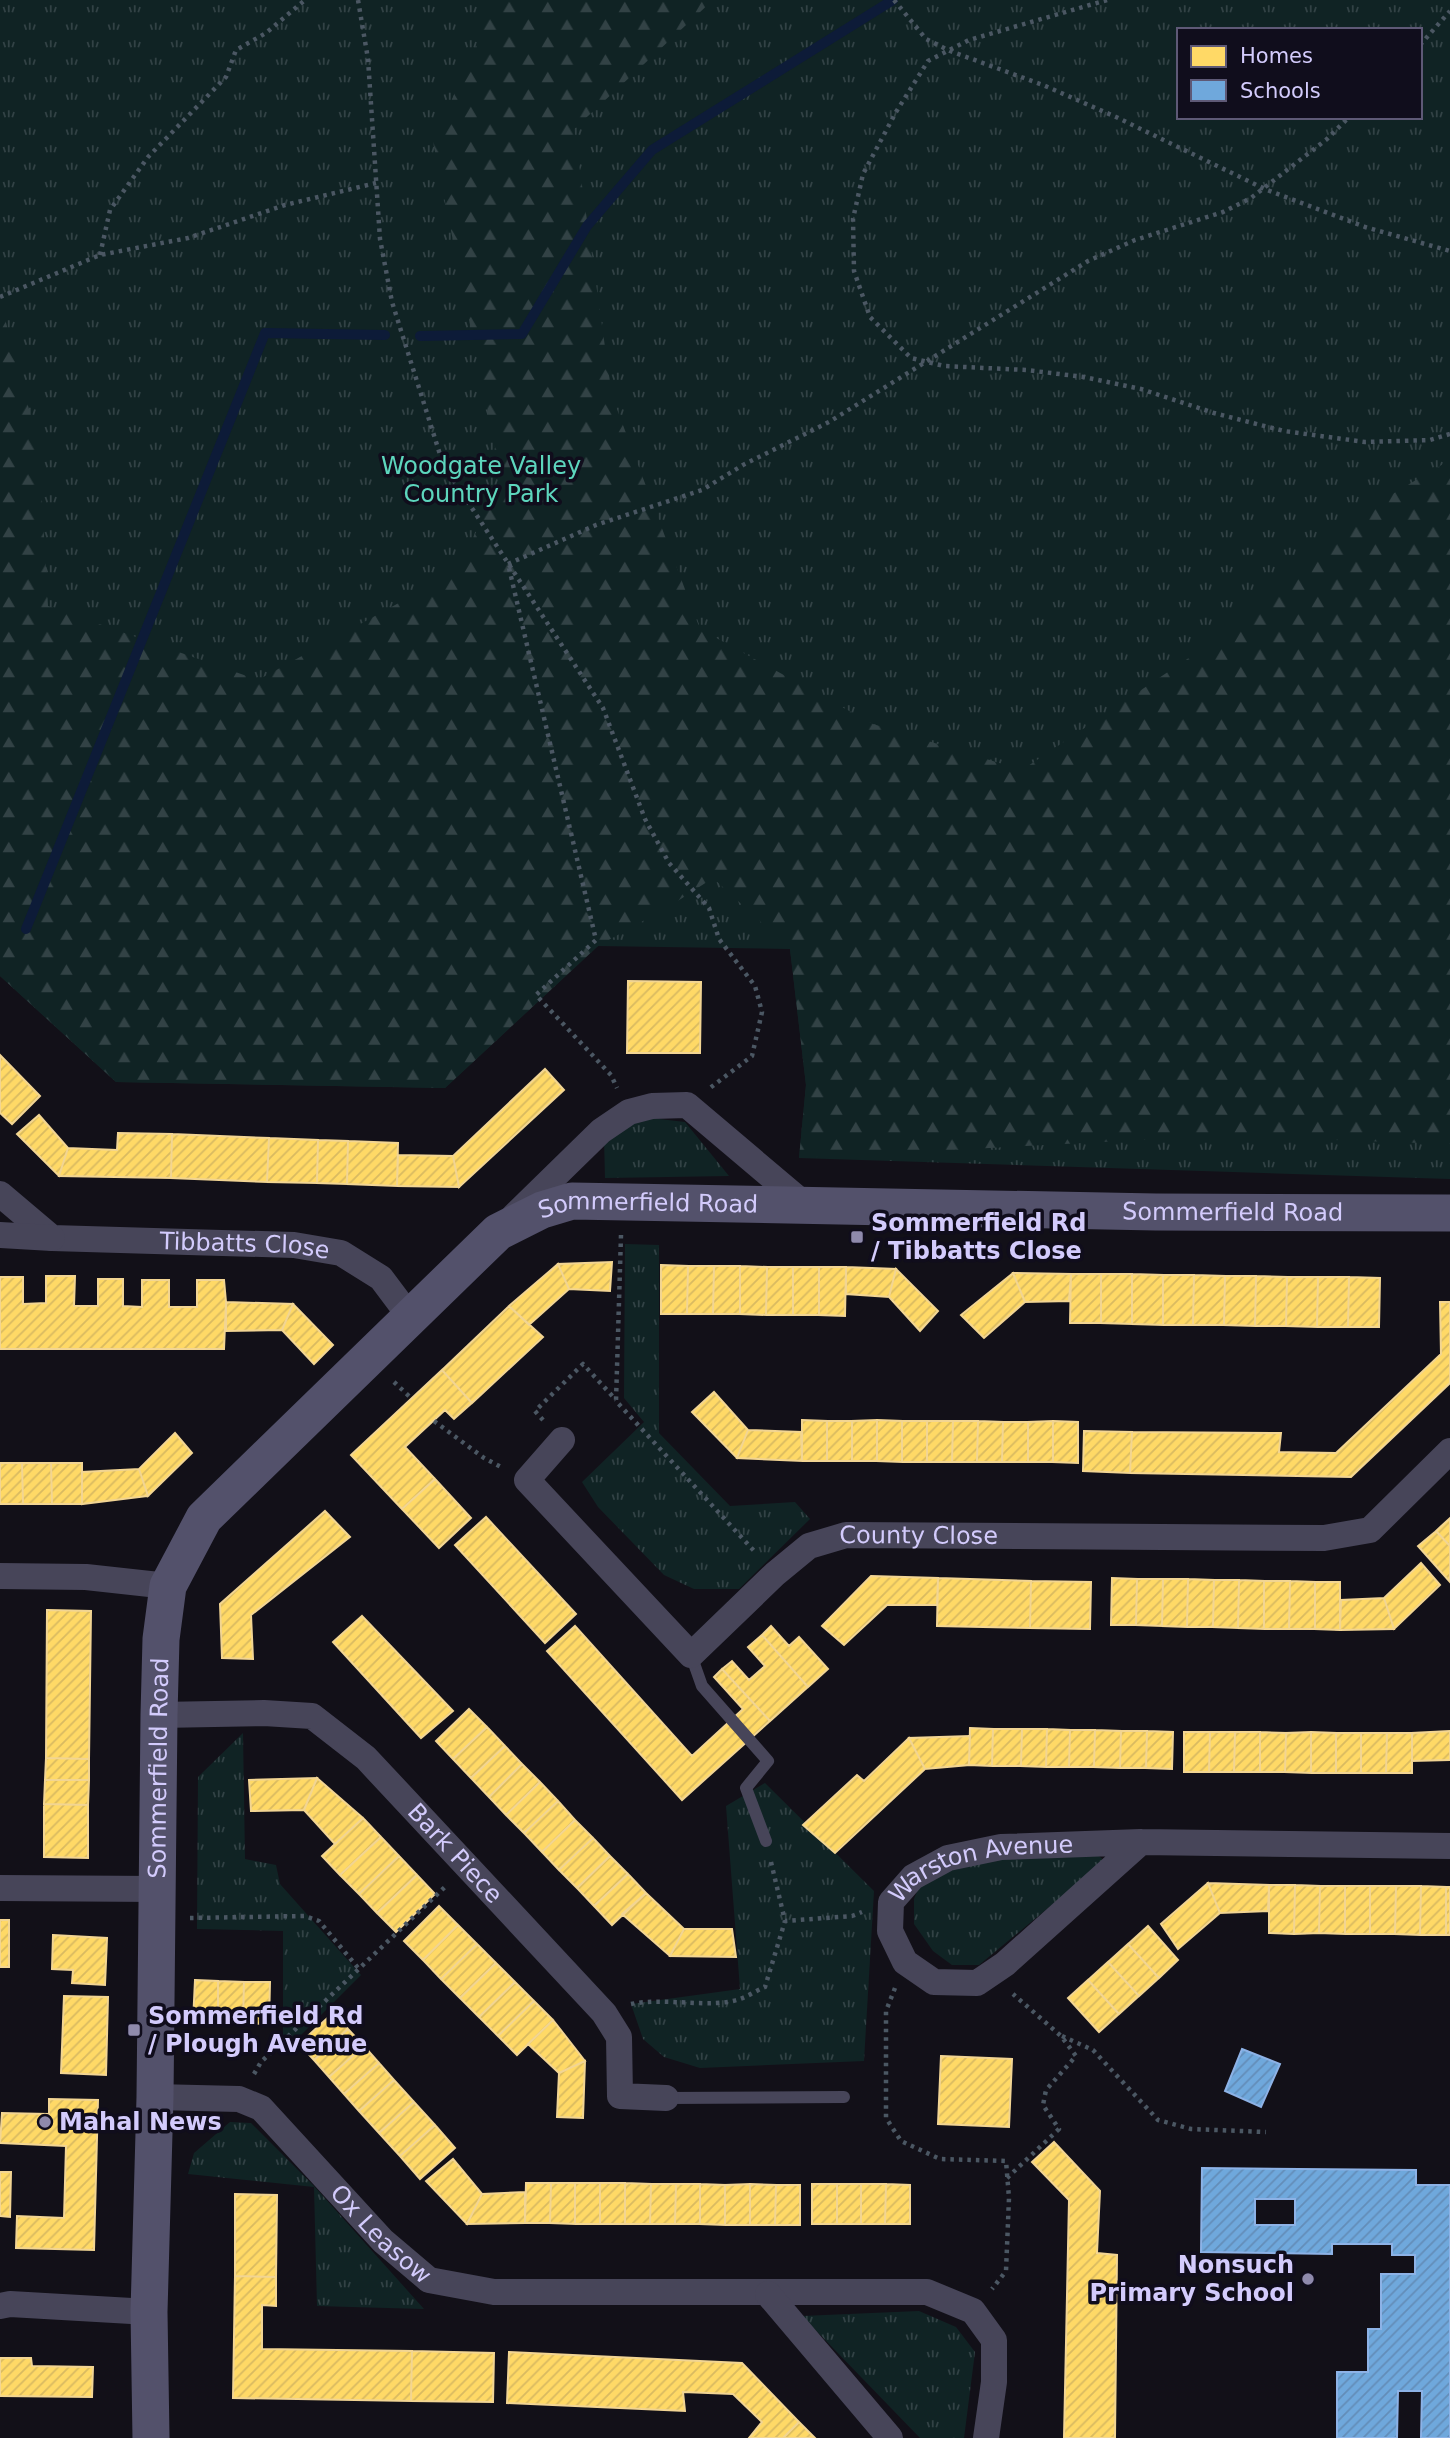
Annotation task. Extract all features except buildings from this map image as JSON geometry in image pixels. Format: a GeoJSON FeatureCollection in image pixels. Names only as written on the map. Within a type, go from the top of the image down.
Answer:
{"type":"FeatureCollection","features":[{"type":"Feature","properties":{"kind":"street","name":"Sommerfield Road"},"geometry":{"type":"LineString","coordinates":[[151,2438],[149,2312],[155,2097],[161,1639],[168,1586],[204,1518],[601,1131],[629,1112],[652,1106],[687,1105],[804,1205]]}},
{"type":"Feature","properties":{"kind":"street"},"geometry":{"type":"LineString","coordinates":[[0,1194],[52,1237]]}},
{"type":"Feature","properties":{"kind":"street","name":"Sommerfield Road"},"geometry":{"type":"LineString","coordinates":[[498,1232],[542,1210],[572,1202],[1156,1212],[1450,1213]]}},
{"type":"Feature","properties":{"kind":"street","name":"Tibbatts Close"},"geometry":{"type":"LineString","coordinates":[[0,1235],[294,1245],[341,1253],[381,1278],[411,1318]]}},
{"type":"Feature","properties":{"kind":"street"},"geometry":{"type":"LineString","coordinates":[[562,1440],[527,1480],[691,1655]]}},
{"type":"Feature","properties":{"kind":"street","name":"County Close"},"geometry":{"type":"LineString","coordinates":[[691,1655],[775,1574],[809,1546],[846,1535],[1324,1538],[1370,1530],[1450,1451]]}},
{"type":"Feature","properties":{"kind":"street"},"geometry":{"type":"LineString","coordinates":[[0,1576],[86,1577],[168,1586]]}},
{"type":"Feature","properties":{"kind":"street","name":"Bark Piece"},"geometry":{"type":"LineString","coordinates":[[159,1715],[264,1713],[312,1716],[366,1758],[604,2013],[619,2037],[620,2096],[666,2098]]}},
{"type":"Feature","properties":{"kind":"street","name":"Warston Avenue"},"geometry":{"type":"LineString","coordinates":[[1141,1842],[1005,1964],[976,1983],[934,1982],[905,1962],[890,1931],[891,1902],[914,1878],[948,1858],[1001,1847],[1141,1842],[1450,1846]]}},
{"type":"Feature","properties":{"kind":"street"},"geometry":{"type":"LineString","coordinates":[[0,1888],[158,1903]]}},
{"type":"Feature","properties":{"kind":"street","name":"Ox Leasow"},"geometry":{"type":"LineString","coordinates":[[155,2097],[239,2099],[261,2108],[383,2241],[429,2280],[494,2292],[927,2292],[973,2311]]}},
{"type":"Feature","properties":{"kind":"street"},"geometry":{"type":"LineString","coordinates":[[768,2294],[890,2438]]}},
{"type":"Feature","properties":{"kind":"street"},"geometry":{"type":"LineString","coordinates":[[0,2306],[10,2304],[149,2312]]}},
{"type":"Feature","properties":{"kind":"street"},"geometry":{"type":"LineString","coordinates":[[973,2311],[994,2340],[993,2382],[986,2438]]}},
{"type":"Feature","properties":{"kind":"lane"},"geometry":{"type":"LineString","coordinates":[[691,1655],[702,1686],[768,1761],[746,1788],[766,1840]]}},
{"type":"Feature","properties":{"kind":"lane"},"geometry":{"type":"LineString","coordinates":[[666,2098],[844,2097]]}},
{"type":"Feature","properties":{"kind":"path"},"geometry":{"type":"LineString","coordinates":[[100,255],[110,210],[148,157],[226,77],[236,50],[266,33],[305,0]]}},
{"type":"Feature","properties":{"kind":"path"},"geometry":{"type":"LineString","coordinates":[[358,0],[368,59],[380,239],[392,302],[443,464],[603,708],[645,819],[669,863],[709,908],[719,939],[755,986],[762,1012],[752,1056],[687,1105]]}},
{"type":"Feature","properties":{"kind":"path"},"geometry":{"type":"LineString","coordinates":[[894,0],[926,39],[950,51],[1044,85],[1263,188],[1365,228],[1450,251]]}},
{"type":"Feature","properties":{"kind":"path"},"geometry":{"type":"LineString","coordinates":[[1107,0],[969,40],[928,61],[896,112],[863,174],[853,219],[853,271],[870,317],[911,358],[944,366],[1026,370],[1084,377],[1141,389],[1214,413],[1284,431],[1365,442],[1430,440],[1450,434]]}},
{"type":"Feature","properties":{"kind":"path"},"geometry":{"type":"LineString","coordinates":[[1422,43],[1450,11]]}},
{"type":"Feature","properties":{"kind":"path"},"geometry":{"type":"LineString","coordinates":[[508,564],[596,525],[702,490],[743,465],[829,422],[1088,261],[1135,240],[1223,212],[1251,198],[1327,139],[1347,119]]}},
{"type":"Feature","properties":{"kind":"path"},"geometry":{"type":"LineString","coordinates":[[0,297],[100,255],[188,238],[285,205],[377,183]]}},
{"type":"Feature","properties":{"kind":"path"},"geometry":{"type":"LineString","coordinates":[[508,564],[597,940],[537,995],[611,1075],[629,1112]]}},
{"type":"Feature","properties":{"kind":"path"},"geometry":{"type":"LineString","coordinates":[[616,1401],[621,1202]]}},
{"type":"Feature","properties":{"kind":"path"},"geometry":{"type":"LineString","coordinates":[[562,1440],[535,1411],[583,1364],[775,1574]]}},
{"type":"Feature","properties":{"kind":"path"},"geometry":{"type":"LineString","coordinates":[[434,1421],[484,1458],[527,1480]]}},
{"type":"Feature","properties":{"kind":"path"},"geometry":{"type":"LineString","coordinates":[[604,2013],[649,2000],[738,2000],[765,1987],[785,1921],[766,1840]]}},
{"type":"Feature","properties":{"kind":"path"},"geometry":{"type":"LineString","coordinates":[[239,2099],[261,2062],[467,1866]]}},
{"type":"Feature","properties":{"kind":"path"},"geometry":{"type":"LineString","coordinates":[[785,1921],[852,1916],[891,1902]]}},
{"type":"Feature","properties":{"kind":"path"},"geometry":{"type":"LineString","coordinates":[[158,1903],[305,1916],[319,1921],[359,1969]]}},
{"type":"Feature","properties":{"kind":"path"},"geometry":{"type":"LineString","coordinates":[[905,1962],[886,2011],[886,2118],[901,2141],[940,2159],[1006,2161],[1009,2197],[1006,2271],[973,2311]]}},
{"type":"Feature","properties":{"kind":"path"},"geometry":{"type":"LineString","coordinates":[[1005,1964],[1010,1992],[1061,2036],[1076,2056],[1046,2090],[1043,2105],[1059,2129],[1007,2178]]}},
{"type":"Feature","properties":{"kind":"path"},"geometry":{"type":"LineString","coordinates":[[1061,2036],[1094,2050],[1158,2120],[1191,2129],[1266,2132]]}},
{"type":"Feature","properties":{"kind":"green space","name":"Woodgate Valley Country Park"},"geometry":{"type":"Polygon","coordinates":[[[0,0],[1450,0],[1450,1179],[799,1158],[806,1085],[790,949],[598,946],[445,1088],[116,1082],[0,976],[0,0]]]}},
{"type":"Feature","properties":{"kind":"green space"},"geometry":{"type":"Polygon","coordinates":[[[496,0],[713,0],[574,129],[612,396],[700,629],[873,724],[1022,770],[1214,641],[1355,516],[1450,460],[1450,1144],[1215,1136],[799,1158],[806,1085],[790,949],[713,878],[670,906],[598,946],[445,1088],[116,1082],[0,976],[0,300],[39,447],[48,606],[258,680],[459,570],[501,477],[433,142],[496,0]]]}},
{"type":"Feature","properties":{"kind":"green space"},"geometry":{"type":"Polygon","coordinates":[[[642,1117],[685,1122],[729,1176],[605,1178],[604,1138],[642,1117]]]}},
{"type":"Feature","properties":{"kind":"green space"},"geometry":{"type":"Polygon","coordinates":[[[625,1244],[659,1245],[659,1433],[730,1506],[795,1502],[810,1519],[739,1589],[694,1589],[664,1575],[598,1507],[582,1482],[644,1422],[624,1398],[625,1244]]]}},
{"type":"Feature","properties":{"kind":"green space"},"geometry":{"type":"Polygon","coordinates":[[[243,1733],[245,1859],[276,1865],[280,1884],[361,1975],[283,2053],[283,1931],[197,1929],[198,1777],[243,1733]]]}},
{"type":"Feature","properties":{"kind":"green space"},"geometry":{"type":"Polygon","coordinates":[[[765,1783],[874,1891],[864,2061],[700,2068],[664,2057],[643,2039],[631,2004],[740,1989],[726,1806],[765,1783]]]}},
{"type":"Feature","properties":{"kind":"green space"},"geometry":{"type":"Polygon","coordinates":[[[1089,1848],[1105,1861],[979,1965],[952,1965],[933,1951],[914,1924],[914,1899],[921,1882],[948,1863],[1089,1848]]]}},
{"type":"Feature","properties":{"kind":"green space"},"geometry":{"type":"Polygon","coordinates":[[[230,2122],[251,2123],[314,2186],[424,2309],[317,2306],[314,2187],[188,2174],[194,2153],[230,2122]]]}},
{"type":"Feature","properties":{"kind":"green space"},"geometry":{"type":"Polygon","coordinates":[[[919,2311],[956,2327],[975,2352],[964,2438],[920,2438],[802,2316],[919,2311]]]}},
{"type":"Feature","properties":{"kind":"waterway"},"geometry":{"type":"LineString","coordinates":[[420,336],[522,334],[587,226],[652,150],[893,0]]}},
{"type":"Feature","properties":{"kind":"waterway"},"geometry":{"type":"LineString","coordinates":[[26,929],[265,333],[385,335]]}},
{"type":"Feature","properties":{"kind":"place","name":"Sommerfield Rd / Tibbatts Close"},"geometry":{"type":"Point","coordinates":[857,1237]}},
{"type":"Feature","properties":{"kind":"place","name":"Sommerfield Rd / Plough Avenue"},"geometry":{"type":"Point","coordinates":[134,2030]}},
{"type":"Feature","properties":{"kind":"place","name":"Mahal News"},"geometry":{"type":"Point","coordinates":[45,2122]}},
{"type":"Feature","properties":{"kind":"place","name":"Nonsuch Primary School"},"geometry":{"type":"Point","coordinates":[1308,2279]}}]}
